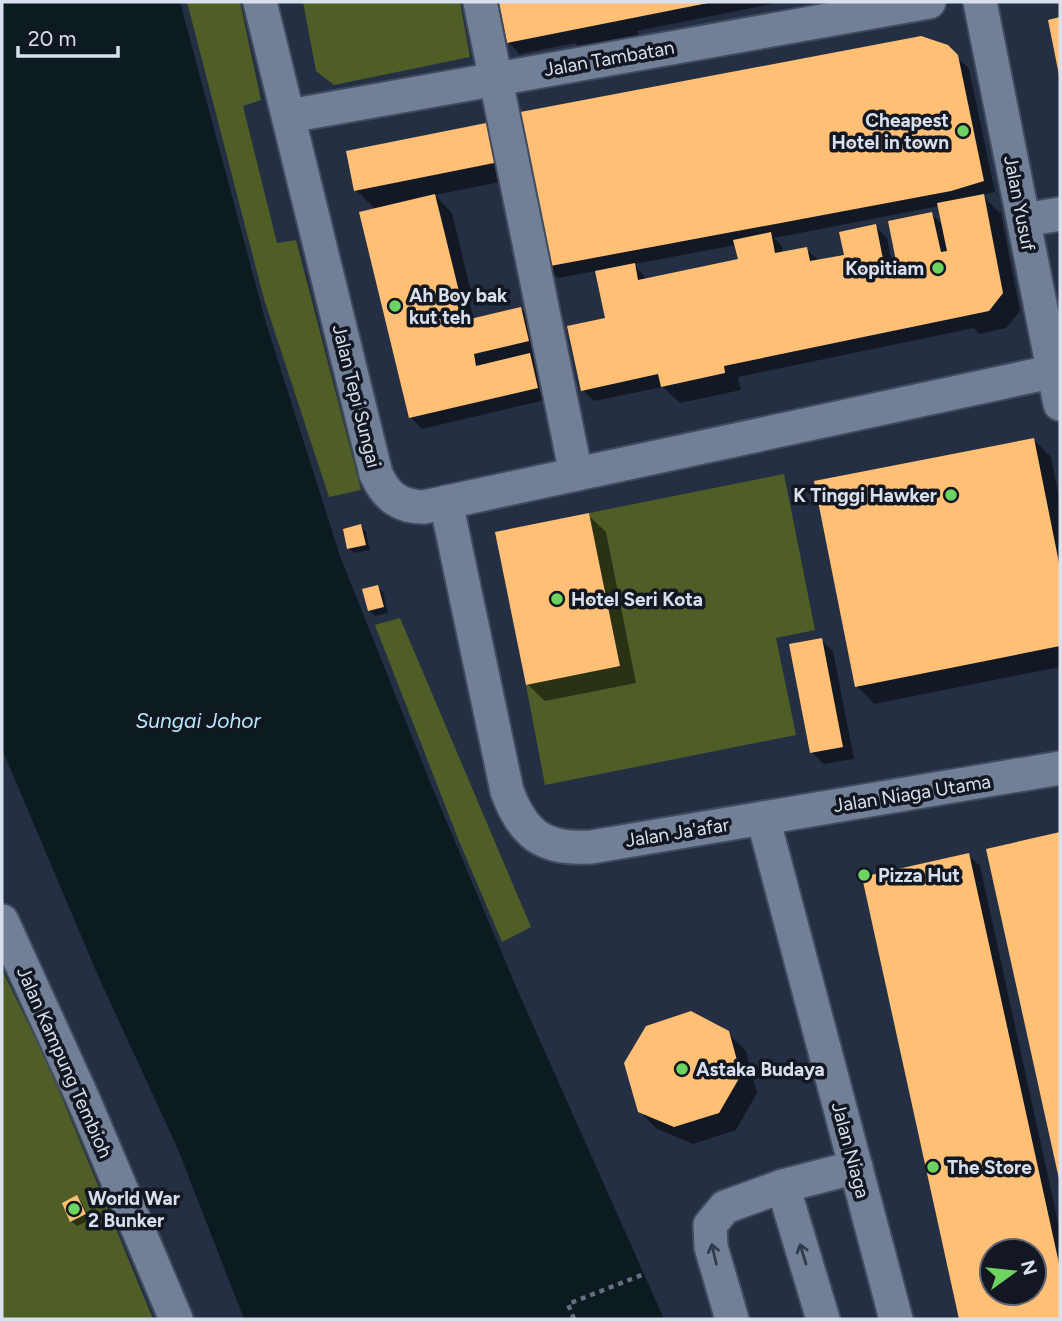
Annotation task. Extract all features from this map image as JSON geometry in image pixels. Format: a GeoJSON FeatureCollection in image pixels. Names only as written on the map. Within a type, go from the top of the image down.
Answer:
{"type":"FeatureCollection","features":[{"type":"Feature","properties":{"kind":"street","name":"Jalan Tepi Sungai"},"geometry":{"type":"LineString","coordinates":[[260,2],[376,474],[390,497],[402,505],[424,507],[446,502]]}},
{"type":"Feature","properties":{"kind":"street"},"geometry":{"type":"LineString","coordinates":[[480,2],[576,474]]}},
{"type":"Feature","properties":{"kind":"street","name":"Jalan Tambatan"},"geometry":{"type":"LineString","coordinates":[[289,116],[929,2]]}},
{"type":"Feature","properties":{"kind":"street","name":"Jalan Yusuf"},"geometry":{"type":"LineString","coordinates":[[980,2],[1057,371],[1060,404]]}},
{"type":"Feature","properties":{"kind":"street"},"geometry":{"type":"LineString","coordinates":[[1024,220],[1060,214]]}},
{"type":"Feature","properties":{"kind":"street"},"geometry":{"type":"LineString","coordinates":[[446,502],[1057,371]]}},
{"type":"Feature","properties":{"kind":"street","name":"Jalan Ja'afar"},"geometry":{"type":"LineString","coordinates":[[446,502],[507,791],[515,812],[528,830],[547,842],[568,848],[591,847],[763,818]]}},
{"type":"Feature","properties":{"kind":"street","name":"Jalan Niaga Utama"},"geometry":{"type":"LineString","coordinates":[[763,818],[1060,768]]}},
{"type":"Feature","properties":{"kind":"street","name":"Jalan Niaga"},"geometry":{"type":"LineString","coordinates":[[763,818],[896,1319]]}},
{"type":"Feature","properties":{"kind":"street","name":"Jalan Kampung Tembioh"},"geometry":{"type":"LineString","coordinates":[[2,921],[84,1101],[176,1319]]}},
{"type":"Feature","properties":{"kind":"street"},"geometry":{"type":"LineString","coordinates":[[732,1319],[712,1247],[710,1224],[725,1207],[783,1186],[856,1167]]}},
{"type":"Feature","properties":{"kind":"street"},"geometry":{"type":"LineString","coordinates":[[783,1186],[823,1319]]}},
{"type":"Feature","properties":{"kind":"path"},"geometry":{"type":"LineString","coordinates":[[574,1319],[568,1304],[644,1274]]}},
{"type":"Feature","properties":{"kind":"green space"},"geometry":{"type":"Polygon","coordinates":[[[187,2],[240,2],[261,100],[243,106],[277,243],[296,240],[361,490],[329,497],[264,299],[187,2]]]}},
{"type":"Feature","properties":{"kind":"green space"},"geometry":{"type":"Polygon","coordinates":[[[303,2],[460,2],[470,57],[334,85],[316,71],[303,2]]]}},
{"type":"Feature","properties":{"kind":"green space"},"geometry":{"type":"Polygon","coordinates":[[[784,474],[815,630],[776,638],[796,735],[545,785],[526,685],[620,666],[589,513],[784,474]]]}},
{"type":"Feature","properties":{"kind":"green space"},"geometry":{"type":"Polygon","coordinates":[[[400,618],[531,927],[502,942],[459,841],[375,625],[400,618]]]}},
{"type":"Feature","properties":{"kind":"green space"},"geometry":{"type":"Polygon","coordinates":[[[2,970],[48,1064],[153,1319],[2,1319],[2,970]]]}},
{"type":"Feature","properties":{"kind":"water","name":"Sungai Johor"},"geometry":{"type":"Polygon","coordinates":[[[2,2],[180,2],[266,323],[340,556],[432,787],[517,989],[664,1319],[244,1319],[177,1147],[99,978],[2,749],[2,2]]]}},
{"type":"Feature","properties":{"kind":"building"},"geometry":{"type":"Polygon","coordinates":[[[499,2],[708,2],[708,3],[507,43],[499,2]]]}},
{"type":"Feature","properties":{"kind":"building"},"geometry":{"type":"Polygon","coordinates":[[[1060,17],[1060,75],[1059,75],[1048,20],[1060,17]]]}},
{"type":"Feature","properties":{"kind":"building"},"geometry":{"type":"Polygon","coordinates":[[[921,36],[948,45],[958,55],[984,181],[951,191],[545,267],[515,113],[921,36]]]}},
{"type":"Feature","properties":{"kind":"building"},"geometry":{"type":"Polygon","coordinates":[[[491,122],[499,162],[354,191],[346,151],[491,122]]]}},
{"type":"Feature","properties":{"kind":"building"},"geometry":{"type":"Polygon","coordinates":[[[435,194],[466,320],[521,307],[529,341],[474,354],[476,366],[530,353],[538,388],[409,418],[359,212],[435,194]]]}},
{"type":"Feature","properties":{"kind":"building"},"geometry":{"type":"Polygon","coordinates":[[[984,194],[1003,293],[989,311],[724,366],[725,373],[661,387],[658,374],[581,391],[567,326],[605,318],[595,271],[635,263],[638,280],[738,259],[733,240],[771,232],[775,253],[807,247],[810,261],[844,255],[839,232],[876,224],[884,264],[896,261],[888,221],[932,212],[941,252],[947,251],[937,203],[984,194]]]}},
{"type":"Feature","properties":{"kind":"building"},"geometry":{"type":"Polygon","coordinates":[[[1034,438],[1060,568],[1060,646],[855,687],[814,481],[1034,438]]]}},
{"type":"Feature","properties":{"kind":"building","name":"Hotel Seri Kota"},"geometry":{"type":"Polygon","coordinates":[[[589,513],[620,666],[526,685],[495,532],[589,513]]]}},
{"type":"Feature","properties":{"kind":"building"},"geometry":{"type":"Polygon","coordinates":[[[361,524],[366,545],[347,549],[343,529],[361,524]]]}},
{"type":"Feature","properties":{"kind":"building"},"geometry":{"type":"Polygon","coordinates":[[[378,585],[384,607],[368,611],[362,589],[378,585]]]}},
{"type":"Feature","properties":{"kind":"building"},"geometry":{"type":"Polygon","coordinates":[[[822,638],[843,747],[810,753],[789,644],[822,638]]]}},
{"type":"Feature","properties":{"kind":"building"},"geometry":{"type":"Polygon","coordinates":[[[1060,832],[1060,1179],[1059,1179],[986,849],[1060,832]]]}},
{"type":"Feature","properties":{"kind":"building"},"geometry":{"type":"Polygon","coordinates":[[[969,853],[1060,1268],[1060,1319],[959,1319],[862,877],[969,853]]]}},
{"type":"Feature","properties":{"kind":"building","name":"Astaka Budaya"},"geometry":{"type":"Polygon","coordinates":[[[691,1011],[729,1031],[741,1075],[719,1113],[674,1127],[638,1112],[624,1063],[646,1026],[691,1011]]]}},
{"type":"Feature","properties":{"kind":"building","name":"World War 2 Bunker"},"geometry":{"type":"Polygon","coordinates":[[[77,1195],[86,1214],[70,1222],[62,1203],[77,1195]]]}},
{"type":"Feature","properties":{"kind":"place","name":"Cheapest Hotel in town"},"geometry":{"type":"Point","coordinates":[963,131]}},
{"type":"Feature","properties":{"kind":"place","name":"Kopitiam"},"geometry":{"type":"Point","coordinates":[938,268]}},
{"type":"Feature","properties":{"kind":"place","name":"Ah Boy bak kut teh"},"geometry":{"type":"Point","coordinates":[395,306]}},
{"type":"Feature","properties":{"kind":"place","name":"K Tinggi Hawker"},"geometry":{"type":"Point","coordinates":[951,495]}},
{"type":"Feature","properties":{"kind":"place","name":"Hotel Seri Kota"},"geometry":{"type":"Point","coordinates":[557,599]}},
{"type":"Feature","properties":{"kind":"place","name":"Pizza Hut"},"geometry":{"type":"Point","coordinates":[864,875]}},
{"type":"Feature","properties":{"kind":"place","name":"Astaka Budaya"},"geometry":{"type":"Point","coordinates":[682,1069]}},
{"type":"Feature","properties":{"kind":"place","name":"The Store"},"geometry":{"type":"Point","coordinates":[933,1167]}},
{"type":"Feature","properties":{"kind":"place","name":"World War 2 Bunker"},"geometry":{"type":"Point","coordinates":[74,1209]}}]}
